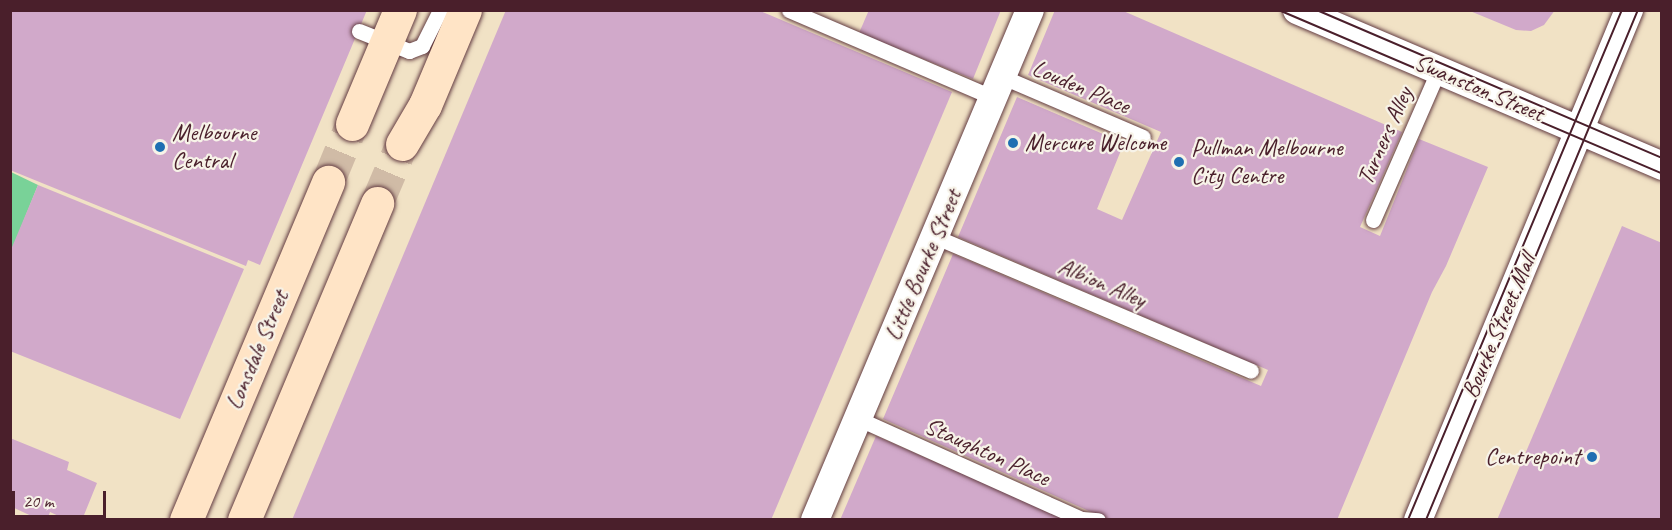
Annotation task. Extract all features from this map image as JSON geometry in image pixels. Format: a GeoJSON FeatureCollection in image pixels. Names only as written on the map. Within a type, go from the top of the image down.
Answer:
{"type":"FeatureCollection","features":[{"type":"Feature","properties":{"kind":"main road"},"geometry":{"type":"LineString","coordinates":[[352,124],[373,36],[400,10]]}},
{"type":"Feature","properties":{"kind":"main road"},"geometry":{"type":"LineString","coordinates":[[402,144],[425,105],[465,10]]}},
{"type":"Feature","properties":{"kind":"main road","name":"Lonsdale Street"},"geometry":{"type":"LineString","coordinates":[[186,519],[328,182]]}},
{"type":"Feature","properties":{"kind":"main road"},"geometry":{"type":"LineString","coordinates":[[244,519],[377,203]]}},
{"type":"Feature","properties":{"kind":"street","name":"Little Bourke Street"},"geometry":{"type":"LineString","coordinates":[[815,519],[1030,10]]}},
{"type":"Feature","properties":{"kind":"street","name":"Swanston Street"},"geometry":{"type":"LineString","coordinates":[[1297,10],[1662,166]]}},
{"type":"Feature","properties":{"kind":"street","name":"Bourke Street Mall"},"geometry":{"type":"LineString","coordinates":[[1418,519],[1629,10]]}},
{"type":"Feature","properties":{"kind":"lane"},"geometry":{"type":"LineString","coordinates":[[373,36],[409,51],[422,46],[440,10]]}},
{"type":"Feature","properties":{"kind":"lane","name":"Louden Place"},"geometry":{"type":"LineString","coordinates":[[789,10],[998,88],[1143,137]]}},
{"type":"Feature","properties":{"kind":"lane","name":"Turners Alley"},"geometry":{"type":"LineString","coordinates":[[1373,220],[1438,71]]}},
{"type":"Feature","properties":{"kind":"lane","name":"Albion Alley"},"geometry":{"type":"LineString","coordinates":[[936,237],[1251,371]]}},
{"type":"Feature","properties":{"kind":"lane","name":"Staughton Place"},"geometry":{"type":"LineString","coordinates":[[859,419],[1082,519],[1098,519]]}},
{"type":"Feature","properties":{"kind":"green space"},"geometry":{"type":"Polygon","coordinates":[[[11,172],[38,185],[11,252],[11,172]]]}},
{"type":"Feature","properties":{"kind":"building","name":"Melbourne Central"},"geometry":{"type":"Polygon","coordinates":[[[10,10],[367,10],[260,265],[248,260],[246,266],[10,170],[10,10]]]}},
{"type":"Feature","properties":{"kind":"building"},"geometry":{"type":"Polygon","coordinates":[[[506,10],[758,10],[952,92],[771,520],[292,520],[506,10]]]}},
{"type":"Feature","properties":{"kind":"building"},"geometry":{"type":"Polygon","coordinates":[[[869,10],[1001,10],[973,79],[859,33],[869,10]]]}},
{"type":"Feature","properties":{"kind":"building"},"geometry":{"type":"Polygon","coordinates":[[[1055,10],[1121,10],[1402,132],[1360,227],[1380,236],[1419,139],[1488,167],[1446,266],[1432,292],[1337,520],[1109,520],[883,419],[953,254],[1261,386],[1268,370],[958,237],[1017,97],[1124,143],[1097,209],[1122,220],[1161,132],[1028,75],[1055,10]]]}},
{"type":"Feature","properties":{"kind":"building"},"geometry":{"type":"Polygon","coordinates":[[[1555,10],[1544,25],[1531,31],[1516,30],[1470,11],[1555,10]]]}},
{"type":"Feature","properties":{"kind":"building"},"geometry":{"type":"Polygon","coordinates":[[[38,185],[244,269],[180,419],[10,351],[10,252],[38,185]]]}},
{"type":"Feature","properties":{"kind":"building","name":"Centrepoint"},"geometry":{"type":"Polygon","coordinates":[[[1622,226],[1662,243],[1662,520],[1497,520],[1622,226]]]}},
{"type":"Feature","properties":{"kind":"building"},"geometry":{"type":"Polygon","coordinates":[[[876,436],[1068,520],[840,520],[876,436]]]}},
{"type":"Feature","properties":{"kind":"building"},"geometry":{"type":"Polygon","coordinates":[[[10,438],[69,462],[67,470],[97,483],[82,520],[67,520],[50,512],[47,520],[40,520],[10,506],[10,438]]]}},
{"type":"Feature","properties":{"kind":"tunnel"},"geometry":{"type":"LineString","coordinates":[[328,182],[352,124]]}},
{"type":"Feature","properties":{"kind":"tunnel"},"geometry":{"type":"LineString","coordinates":[[377,203],[402,144]]}},
{"type":"Feature","properties":{"kind":"tram line"},"geometry":{"type":"LineString","coordinates":[[1279,10],[1662,173]]}},
{"type":"Feature","properties":{"kind":"tram line"},"geometry":{"type":"LineString","coordinates":[[1317,10],[1662,158]]}},
{"type":"Feature","properties":{"kind":"tram line"},"geometry":{"type":"LineString","coordinates":[[1408,520],[1622,10]]}},
{"type":"Feature","properties":{"kind":"tram line"},"geometry":{"type":"LineString","coordinates":[[1426,520],[1638,10]]}},
{"type":"Feature","properties":{"kind":"place","name":"Mercure Welcome"},"geometry":{"type":"Point","coordinates":[1013,143]}},
{"type":"Feature","properties":{"kind":"place","name":"Melbourne Central"},"geometry":{"type":"Point","coordinates":[160,147]}},
{"type":"Feature","properties":{"kind":"place","name":"Pullman Melbourne City Centre"},"geometry":{"type":"Point","coordinates":[1179,162]}},
{"type":"Feature","properties":{"kind":"place","name":"Centrepoint"},"geometry":{"type":"Point","coordinates":[1592,457]}}]}
